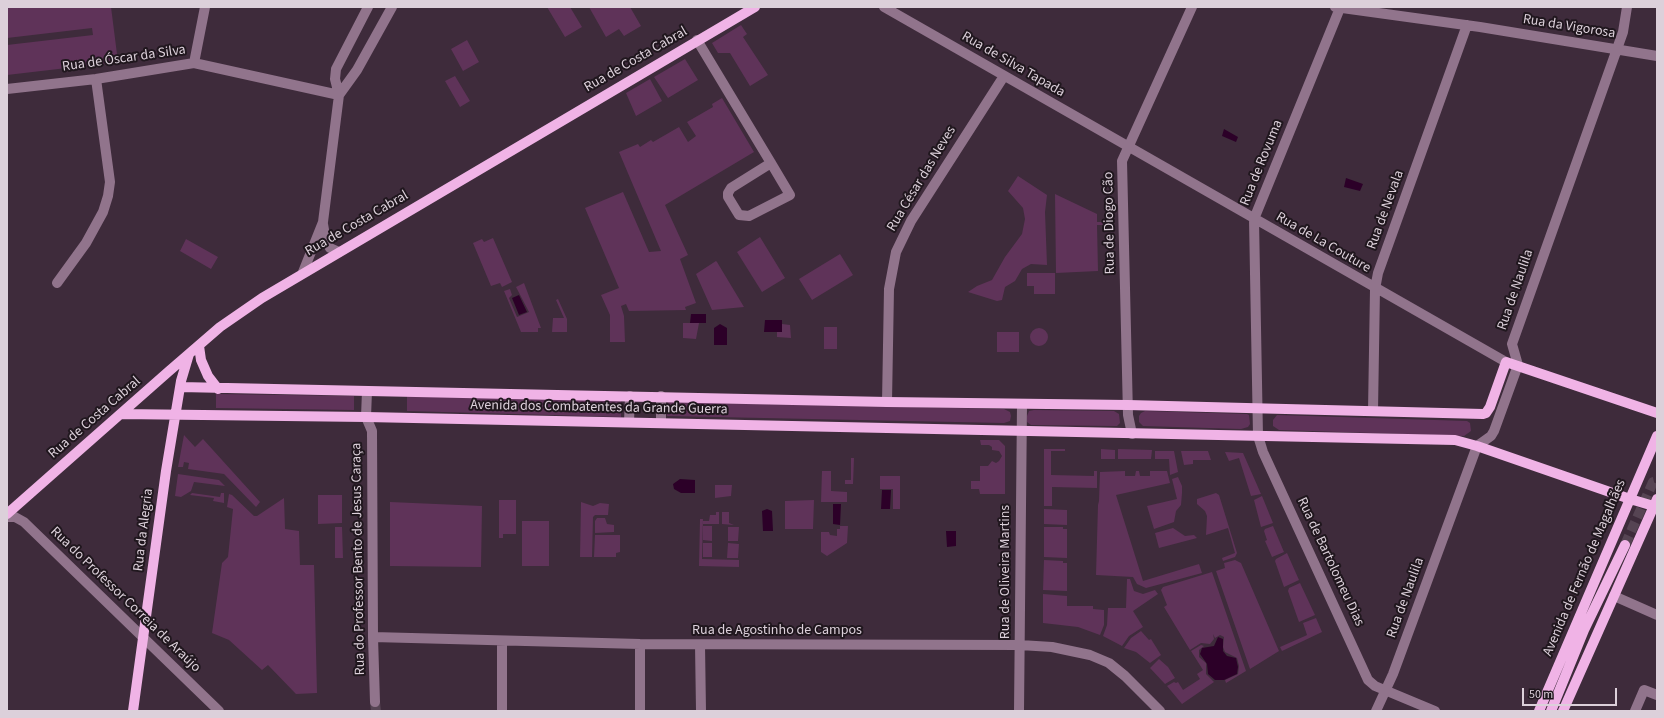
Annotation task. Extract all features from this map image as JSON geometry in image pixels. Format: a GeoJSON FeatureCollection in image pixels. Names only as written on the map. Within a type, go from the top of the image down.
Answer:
{"type":"FeatureCollection","features":[{"type":"Feature","properties":{"kind":"main road","name":"Rua de Costa Cabral"},"geometry":{"type":"LineString","coordinates":[[7,514],[189,354],[220,328],[256,302],[303,272],[755,7]]}},
{"type":"Feature","properties":{"kind":"main road"},"geometry":{"type":"LineString","coordinates":[[199,346],[201,360],[208,376],[218,388]]}},
{"type":"Feature","properties":{"kind":"main road","name":"Rua da Alegria"},"geometry":{"type":"LineString","coordinates":[[133,711],[166,471],[180,387],[189,354]]}},
{"type":"Feature","properties":{"kind":"main road"},"geometry":{"type":"LineString","coordinates":[[1506,362],[1657,414]]}},
{"type":"Feature","properties":{"kind":"main road","name":"Avenida dos Combatentes da Grande Guerra"},"geometry":{"type":"LineString","coordinates":[[180,387],[661,396],[887,402],[1128,405],[1483,414],[1486,413],[1490,407],[1506,362]]}},
{"type":"Feature","properties":{"kind":"main road","name":"Avenida dos Combatentes da Grande Guerra"},"geometry":{"type":"LineString","coordinates":[[121,414],[629,422],[1021,432],[1455,440],[1630,499],[1656,504]]}},
{"type":"Feature","properties":{"kind":"main road","name":"Avenida de Fernão de Magalhães"},"geometry":{"type":"LineString","coordinates":[[1539,711],[1657,436]]}},
{"type":"Feature","properties":{"kind":"main road"},"geometry":{"type":"LineString","coordinates":[[1563,711],[1656,504]]}},
{"type":"Feature","properties":{"kind":"main road"},"geometry":{"type":"LineString","coordinates":[[1551,711],[1584,630],[1625,545]]}},
{"type":"Feature","properties":{"kind":"street"},"geometry":{"type":"LineString","coordinates":[[194,63],[205,7]]}},
{"type":"Feature","properties":{"kind":"street"},"geometry":{"type":"LineString","coordinates":[[303,272],[323,222],[339,94],[334,79],[336,69],[368,7]]}},
{"type":"Feature","properties":{"kind":"street"},"geometry":{"type":"LineString","coordinates":[[339,94],[358,70],[392,7]]}},
{"type":"Feature","properties":{"kind":"street","name":"Rua de Silva Tapada"},"geometry":{"type":"LineString","coordinates":[[884,7],[1128,147]]}},
{"type":"Feature","properties":{"kind":"street","name":"Rua de Diogo Cão"},"geometry":{"type":"LineString","coordinates":[[1128,405],[1122,161],[1192,7]]}},
{"type":"Feature","properties":{"kind":"street","name":"Rua da Vigorosa"},"geometry":{"type":"LineString","coordinates":[[1337,7],[1617,48],[1657,56]]}},
{"type":"Feature","properties":{"kind":"street","name":"Rua de Rovuma"},"geometry":{"type":"LineString","coordinates":[[1258,408],[1254,219],[1337,7]]}},
{"type":"Feature","properties":{"kind":"street","name":"Rua de Naulila"},"geometry":{"type":"LineString","coordinates":[[1518,365],[1512,344],[1623,32],[1627,7]]}},
{"type":"Feature","properties":{"kind":"street","name":"Rua de Nevala"},"geometry":{"type":"LineString","coordinates":[[1373,411],[1375,289],[1378,273],[1466,26]]}},
{"type":"Feature","properties":{"kind":"street"},"geometry":{"type":"LineString","coordinates":[[697,40],[771,163],[790,195],[749,216],[739,215],[728,197],[728,193],[731,188],[771,163]]}},
{"type":"Feature","properties":{"kind":"street","name":"Rua de Óscar da Silva"},"geometry":{"type":"LineString","coordinates":[[7,88],[96,79],[194,63],[339,94]]}},
{"type":"Feature","properties":{"kind":"street","name":"Rua César das Neves"},"geometry":{"type":"LineString","coordinates":[[887,402],[889,289],[896,252],[915,214],[1004,76]]}},
{"type":"Feature","properties":{"kind":"street"},"geometry":{"type":"LineString","coordinates":[[57,284],[86,242],[103,212],[108,196],[110,182],[96,79]]}},
{"type":"Feature","properties":{"kind":"street","name":"Rua de La Couture"},"geometry":{"type":"LineString","coordinates":[[1128,147],[1375,289],[1506,362]]}},
{"type":"Feature","properties":{"kind":"street"},"geometry":{"type":"LineString","coordinates":[[323,222],[326,241],[330,248],[339,252]]}},
{"type":"Feature","properties":{"kind":"street"},"geometry":{"type":"LineString","coordinates":[[1476,446],[1492,436],[1518,365]]}},
{"type":"Feature","properties":{"kind":"street","name":"Rua do Professor Bento de Jesus Caraça"},"geometry":{"type":"LineString","coordinates":[[367,391],[366,417],[372,431],[373,636],[375,702]]}},
{"type":"Feature","properties":{"kind":"street"},"geometry":{"type":"LineString","coordinates":[[629,422],[630,396]]}},
{"type":"Feature","properties":{"kind":"street"},"geometry":{"type":"LineString","coordinates":[[661,396],[661,423]]}},
{"type":"Feature","properties":{"kind":"street"},"geometry":{"type":"LineString","coordinates":[[1021,432],[1022,404]]}},
{"type":"Feature","properties":{"kind":"street"},"geometry":{"type":"LineString","coordinates":[[1128,405],[1129,423],[1132,434]]}},
{"type":"Feature","properties":{"kind":"street"},"geometry":{"type":"LineString","coordinates":[[1258,408],[1258,436]]}},
{"type":"Feature","properties":{"kind":"street","name":"Rua de Oliveira Martins"},"geometry":{"type":"LineString","coordinates":[[1019,711],[1021,432]]}},
{"type":"Feature","properties":{"kind":"street","name":"Rua de Bartolomeu Dias"},"geometry":{"type":"LineString","coordinates":[[1258,436],[1368,680],[1375,686],[1435,711]]}},
{"type":"Feature","properties":{"kind":"street","name":"Rua de Naulila"},"geometry":{"type":"LineString","coordinates":[[1376,711],[1386,691],[1476,446]]}},
{"type":"Feature","properties":{"kind":"street","name":"Rua do Professor Correia de Araújo"},"geometry":{"type":"LineString","coordinates":[[7,517],[21,519],[219,711]]}},
{"type":"Feature","properties":{"kind":"street"},"geometry":{"type":"LineString","coordinates":[[1614,596],[1657,615]]}},
{"type":"Feature","properties":{"kind":"street","name":"Rua de Agostinho de Campos"},"geometry":{"type":"LineString","coordinates":[[373,636],[502,641],[700,645],[1020,644],[1052,647],[1090,655],[1109,663],[1125,676],[1160,711]]}},
{"type":"Feature","properties":{"kind":"street"},"geometry":{"type":"LineString","coordinates":[[502,641],[502,711]]}},
{"type":"Feature","properties":{"kind":"street"},"geometry":{"type":"LineString","coordinates":[[640,644],[640,711]]}},
{"type":"Feature","properties":{"kind":"street"},"geometry":{"type":"LineString","coordinates":[[700,645],[701,711]]}},
{"type":"Feature","properties":{"kind":"street"},"geometry":{"type":"LineString","coordinates":[[1635,711],[1644,690],[1657,695]]}},
{"type":"Feature","properties":{"kind":"shaded area"},"geometry":{"type":"Polygon","coordinates":[[[7,7],[111,7],[118,62],[7,75],[7,45],[93,35],[92,28],[7,38],[7,7]]]}},
{"type":"Feature","properties":{"kind":"shaded area"},"geometry":{"type":"Polygon","coordinates":[[[547,7],[570,7],[582,27],[565,37],[547,7]]]}},
{"type":"Feature","properties":{"kind":"shaded area"},"geometry":{"type":"Polygon","coordinates":[[[589,7],[630,7],[641,26],[624,36],[619,29],[606,37],[589,7]]]}},
{"type":"Feature","properties":{"kind":"shaded area"},"geometry":{"type":"Polygon","coordinates":[[[741,25],[747,34],[743,37],[768,75],[750,86],[730,53],[718,53],[712,43],[741,25]]]}},
{"type":"Feature","properties":{"kind":"shaded area"},"geometry":{"type":"Polygon","coordinates":[[[467,40],[479,62],[463,71],[451,49],[467,40]]]}},
{"type":"Feature","properties":{"kind":"shaded area"},"geometry":{"type":"Polygon","coordinates":[[[685,59],[698,80],[668,98],[654,77],[685,59]]]}},
{"type":"Feature","properties":{"kind":"shaded area"},"geometry":{"type":"Polygon","coordinates":[[[455,76],[470,101],[460,107],[445,81],[455,76]]]}},
{"type":"Feature","properties":{"kind":"shaded area"},"geometry":{"type":"Polygon","coordinates":[[[650,79],[662,101],[636,116],[626,93],[650,79]]]}},
{"type":"Feature","properties":{"kind":"shaded area"},"geometry":{"type":"Polygon","coordinates":[[[722,98],[754,152],[665,205],[688,255],[680,259],[696,303],[685,307],[686,310],[629,311],[626,304],[621,306],[624,316],[625,342],[610,342],[610,315],[601,295],[619,288],[585,208],[623,192],[649,252],[661,251],[619,152],[638,144],[640,147],[651,140],[653,142],[679,127],[688,142],[696,136],[687,122],[713,107],[712,104],[722,98]]]}},
{"type":"Feature","properties":{"kind":"shaded area"},"geometry":{"type":"Polygon","coordinates":[[[1224,129],[1238,137],[1236,142],[1222,136],[1224,129]]]}},
{"type":"Feature","properties":{"kind":"shaded area"},"geometry":{"type":"Polygon","coordinates":[[[1018,176],[1047,195],[1045,212],[1047,265],[1031,264],[1022,269],[1015,281],[1005,287],[1002,300],[997,301],[968,292],[977,286],[992,280],[1005,257],[1022,234],[1025,219],[1023,208],[1008,191],[1018,176]]]}},
{"type":"Feature","properties":{"kind":"shaded area"},"geometry":{"type":"Polygon","coordinates":[[[1346,178],[1363,184],[1360,191],[1344,187],[1346,178]]]}},
{"type":"Feature","properties":{"kind":"shaded area"},"geometry":{"type":"Polygon","coordinates":[[[1055,194],[1097,214],[1097,222],[1107,222],[1107,225],[1097,225],[1098,271],[1056,273],[1055,194]]]}},
{"type":"Feature","properties":{"kind":"shaded area"},"geometry":{"type":"Polygon","coordinates":[[[760,237],[785,278],[762,292],[737,252],[760,237]]]}},
{"type":"Feature","properties":{"kind":"shaded area"},"geometry":{"type":"Polygon","coordinates":[[[493,238],[512,282],[502,287],[500,283],[491,286],[473,243],[482,239],[484,242],[493,238]]]}},
{"type":"Feature","properties":{"kind":"shaded area"},"geometry":{"type":"Polygon","coordinates":[[[186,239],[218,257],[211,269],[180,251],[186,239]]]}},
{"type":"Feature","properties":{"kind":"shaded area"},"geometry":{"type":"Polygon","coordinates":[[[840,254],[853,275],[812,300],[799,279],[840,254]]]}},
{"type":"Feature","properties":{"kind":"shaded area"},"geometry":{"type":"Polygon","coordinates":[[[716,261],[744,307],[712,310],[696,274],[716,261]]]}},
{"type":"Feature","properties":{"kind":"shaded area"},"geometry":{"type":"Polygon","coordinates":[[[1027,273],[1055,273],[1055,294],[1034,294],[1034,286],[1027,286],[1027,273]]]}},
{"type":"Feature","properties":{"kind":"shaded area"},"geometry":{"type":"Polygon","coordinates":[[[524,283],[541,328],[538,328],[538,332],[521,332],[504,291],[510,289],[512,295],[509,298],[517,317],[529,312],[516,287],[524,283]]]}},
{"type":"Feature","properties":{"kind":"shaded area"},"geometry":{"type":"Polygon","coordinates":[[[519,295],[527,312],[519,315],[512,298],[519,295]]]}},
{"type":"Feature","properties":{"kind":"shaded area"},"geometry":{"type":"Polygon","coordinates":[[[558,299],[567,319],[567,332],[552,332],[553,318],[564,318],[556,300],[558,299]]]}},
{"type":"Feature","properties":{"kind":"shaded area"},"geometry":{"type":"Polygon","coordinates":[[[691,314],[706,314],[706,323],[690,323],[691,314]]]}},
{"type":"Feature","properties":{"kind":"shaded area"},"geometry":{"type":"Polygon","coordinates":[[[765,320],[782,320],[782,332],[764,332],[765,320]]]}},
{"type":"Feature","properties":{"kind":"shaded area"},"geometry":{"type":"Polygon","coordinates":[[[683,323],[699,323],[696,339],[683,338],[683,323]]]}},
{"type":"Feature","properties":{"kind":"shaded area"},"geometry":{"type":"Polygon","coordinates":[[[720,324],[727,328],[727,345],[714,345],[714,328],[720,324]]]}},
{"type":"Feature","properties":{"kind":"shaded area"},"geometry":{"type":"Polygon","coordinates":[[[782,324],[790,325],[791,338],[777,337],[777,332],[782,332],[782,324]]]}},
{"type":"Feature","properties":{"kind":"shaded area"},"geometry":{"type":"Polygon","coordinates":[[[824,327],[837,327],[837,349],[824,349],[824,327]]]}},
{"type":"Feature","properties":{"kind":"shaded area"},"geometry":{"type":"Polygon","coordinates":[[[1039,328],[1045,331],[1048,337],[1045,343],[1039,346],[1033,343],[1030,337],[1033,331],[1039,328]]]}},
{"type":"Feature","properties":{"kind":"shaded area"},"geometry":{"type":"Polygon","coordinates":[[[997,332],[1019,332],[1019,352],[997,352],[997,332]]]}},
{"type":"Feature","properties":{"kind":"shaded area"},"geometry":{"type":"Polygon","coordinates":[[[216,394],[354,396],[354,410],[216,408],[216,394]]]}},
{"type":"Feature","properties":{"kind":"shaded area"},"geometry":{"type":"Polygon","coordinates":[[[407,396],[621,401],[621,417],[407,411],[407,396]]]}},
{"type":"Feature","properties":{"kind":"shaded area"},"geometry":{"type":"Polygon","coordinates":[[[668,402],[1004,409],[1010,412],[1011,416],[1010,421],[1004,423],[667,416],[668,402]]]}},
{"type":"Feature","properties":{"kind":"shaded area"},"geometry":{"type":"Polygon","coordinates":[[[1029,411],[1114,411],[1119,414],[1120,423],[1117,426],[1031,425],[1027,422],[1027,416],[1029,411]]]}},
{"type":"Feature","properties":{"kind":"shaded area"},"geometry":{"type":"Polygon","coordinates":[[[1145,411],[1247,414],[1249,415],[1250,424],[1248,427],[1241,429],[1143,426],[1139,422],[1139,416],[1145,411]]]}},
{"type":"Feature","properties":{"kind":"shaded area"},"geometry":{"type":"Polygon","coordinates":[[[1277,415],[1467,421],[1470,423],[1471,431],[1464,436],[1279,430],[1273,426],[1273,420],[1277,415]]]}},
{"type":"Feature","properties":{"kind":"shaded area"},"geometry":{"type":"Polygon","coordinates":[[[184,435],[195,447],[203,439],[260,502],[256,507],[224,474],[188,469],[189,463],[184,462],[183,467],[178,467],[184,435]]]}},
{"type":"Feature","properties":{"kind":"shaded area"},"geometry":{"type":"Polygon","coordinates":[[[980,440],[999,440],[1005,446],[1005,494],[980,494],[979,489],[971,489],[971,481],[980,481],[980,466],[988,466],[992,461],[996,463],[1002,456],[999,451],[992,450],[992,447],[989,445],[981,445],[980,440]]]}},
{"type":"Feature","properties":{"kind":"shaded area"},"geometry":{"type":"Polygon","coordinates":[[[1044,449],[1065,449],[1065,451],[1051,451],[1051,475],[1094,476],[1094,471],[1097,471],[1097,488],[1052,487],[1052,506],[1044,506],[1044,449]]]}},
{"type":"Feature","properties":{"kind":"shaded area"},"geometry":{"type":"Polygon","coordinates":[[[1101,449],[1115,450],[1115,459],[1101,459],[1101,449]]]}},
{"type":"Feature","properties":{"kind":"shaded area"},"geometry":{"type":"Polygon","coordinates":[[[1118,449],[1152,450],[1151,459],[1118,459],[1118,449]]]}},
{"type":"Feature","properties":{"kind":"shaded area"},"geometry":{"type":"Polygon","coordinates":[[[1155,451],[1174,451],[1178,472],[1170,475],[1169,459],[1155,459],[1155,451]]]}},
{"type":"Feature","properties":{"kind":"shaded area"},"geometry":{"type":"Polygon","coordinates":[[[1181,451],[1208,451],[1211,460],[1193,460],[1193,464],[1184,465],[1181,451]]]}},
{"type":"Feature","properties":{"kind":"shaded area"},"geometry":{"type":"Polygon","coordinates":[[[1225,452],[1243,453],[1261,494],[1251,496],[1239,458],[1229,461],[1225,452]]]}},
{"type":"Feature","properties":{"kind":"shaded area"},"geometry":{"type":"Polygon","coordinates":[[[851,458],[854,458],[853,484],[845,484],[845,480],[851,480],[851,458]]]}},
{"type":"Feature","properties":{"kind":"shaded area"},"geometry":{"type":"Polygon","coordinates":[[[822,471],[831,471],[831,491],[847,492],[847,502],[821,502],[822,471]]]}},
{"type":"Feature","properties":{"kind":"shaded area"},"geometry":{"type":"Polygon","coordinates":[[[1125,471],[1125,476],[1135,476],[1136,471],[1139,471],[1140,476],[1150,476],[1150,471],[1167,471],[1170,483],[1116,495],[1143,581],[1199,564],[1202,573],[1146,588],[1137,584],[1133,577],[1096,575],[1100,472],[1125,471]]]}},
{"type":"Feature","properties":{"kind":"shaded area"},"geometry":{"type":"Polygon","coordinates":[[[178,474],[219,480],[225,486],[194,482],[191,491],[181,497],[175,496],[178,474]]]}},
{"type":"Feature","properties":{"kind":"shaded area"},"geometry":{"type":"Polygon","coordinates":[[[880,476],[900,476],[900,509],[893,509],[893,489],[880,489],[880,476]]]}},
{"type":"Feature","properties":{"kind":"shaded area"},"geometry":{"type":"Polygon","coordinates":[[[1178,477],[1182,486],[1181,505],[1176,511],[1174,522],[1154,529],[1147,506],[1177,499],[1172,479],[1178,477]]]}},
{"type":"Feature","properties":{"kind":"shaded area"},"geometry":{"type":"Polygon","coordinates":[[[680,479],[695,480],[695,493],[681,493],[674,489],[673,484],[680,479]]]}},
{"type":"Feature","properties":{"kind":"shaded area"},"geometry":{"type":"Polygon","coordinates":[[[715,485],[732,485],[731,496],[715,498],[715,485]]]}},
{"type":"Feature","properties":{"kind":"shaded area"},"geometry":{"type":"Polygon","coordinates":[[[882,490],[891,490],[890,509],[881,509],[882,490]]]}},
{"type":"Feature","properties":{"kind":"shaded area"},"geometry":{"type":"Polygon","coordinates":[[[192,493],[220,497],[221,493],[224,493],[224,503],[213,501],[214,498],[190,495],[192,493]]]}},
{"type":"Feature","properties":{"kind":"shaded area"},"geometry":{"type":"Polygon","coordinates":[[[1216,493],[1219,495],[1237,553],[1235,557],[1223,561],[1222,558],[1235,553],[1228,528],[1206,535],[1207,516],[1205,511],[1197,504],[1197,499],[1216,493]]]}},
{"type":"Feature","properties":{"kind":"shaded area"},"geometry":{"type":"Polygon","coordinates":[[[229,494],[232,495],[254,516],[257,516],[284,498],[285,529],[299,531],[300,565],[314,565],[317,693],[296,694],[268,665],[262,670],[229,640],[212,633],[222,563],[228,557],[233,509],[227,507],[229,494]]]}},
{"type":"Feature","properties":{"kind":"shaded area"},"geometry":{"type":"Polygon","coordinates":[[[318,495],[342,495],[342,523],[318,524],[318,495]]]}},
{"type":"Feature","properties":{"kind":"shaded area"},"geometry":{"type":"Polygon","coordinates":[[[1262,496],[1273,523],[1261,527],[1254,500],[1262,496]]]}},
{"type":"Feature","properties":{"kind":"shaded area"},"geometry":{"type":"Polygon","coordinates":[[[499,500],[516,500],[516,534],[503,534],[503,538],[499,538],[499,500]]]}},
{"type":"Feature","properties":{"kind":"shaded area"},"geometry":{"type":"Polygon","coordinates":[[[814,500],[813,529],[785,529],[785,501],[814,500]]]}},
{"type":"Feature","properties":{"kind":"shaded area"},"geometry":{"type":"Polygon","coordinates":[[[390,502],[482,506],[481,567],[390,566],[390,502]]]}},
{"type":"Feature","properties":{"kind":"shaded area"},"geometry":{"type":"Polygon","coordinates":[[[581,502],[593,506],[600,503],[609,504],[608,515],[595,515],[593,517],[592,557],[580,557],[581,502]]]}},
{"type":"Feature","properties":{"kind":"shaded area"},"geometry":{"type":"Polygon","coordinates":[[[833,504],[841,504],[840,525],[833,524],[833,504]]]}},
{"type":"Feature","properties":{"kind":"shaded area"},"geometry":{"type":"Polygon","coordinates":[[[767,509],[772,511],[773,531],[763,531],[762,511],[767,509]]]}},
{"type":"Feature","properties":{"kind":"shaded area"},"geometry":{"type":"Polygon","coordinates":[[[1044,509],[1067,510],[1067,525],[1044,524],[1044,509]]]}},
{"type":"Feature","properties":{"kind":"shaded area"},"geometry":{"type":"Polygon","coordinates":[[[716,512],[719,512],[719,524],[703,524],[703,521],[709,521],[710,515],[716,515],[716,512]]]}},
{"type":"Feature","properties":{"kind":"shaded area"},"geometry":{"type":"Polygon","coordinates":[[[722,512],[729,512],[729,523],[734,525],[722,524],[722,512]]]}},
{"type":"Feature","properties":{"kind":"shaded area"},"geometry":{"type":"Polygon","coordinates":[[[597,518],[605,518],[607,524],[614,525],[614,532],[595,533],[595,521],[597,518]]]}},
{"type":"Feature","properties":{"kind":"shaded area"},"geometry":{"type":"Polygon","coordinates":[[[700,519],[703,519],[702,559],[739,560],[739,567],[699,566],[700,519]]]}},
{"type":"Feature","properties":{"kind":"shaded area"},"geometry":{"type":"Polygon","coordinates":[[[522,521],[549,521],[549,566],[522,566],[522,521]]]}},
{"type":"Feature","properties":{"kind":"shaded area"},"geometry":{"type":"Polygon","coordinates":[[[703,526],[712,526],[712,541],[703,540],[703,526]]]}},
{"type":"Feature","properties":{"kind":"shaded area"},"geometry":{"type":"Polygon","coordinates":[[[840,526],[848,526],[847,543],[827,556],[821,552],[821,532],[829,532],[830,535],[837,536],[837,529],[840,529],[840,526]]]}},
{"type":"Feature","properties":{"kind":"shaded area"},"geometry":{"type":"Polygon","coordinates":[[[1273,526],[1284,552],[1272,557],[1265,541],[1267,540],[1264,531],[1265,529],[1273,526]]]}},
{"type":"Feature","properties":{"kind":"shaded area"},"geometry":{"type":"Polygon","coordinates":[[[335,527],[342,527],[343,558],[335,558],[335,527]]]}},
{"type":"Feature","properties":{"kind":"shaded area"},"geometry":{"type":"Polygon","coordinates":[[[728,527],[739,527],[738,541],[728,541],[728,527]]]}},
{"type":"Feature","properties":{"kind":"shaded area"},"geometry":{"type":"Polygon","coordinates":[[[1044,527],[1063,527],[1063,529],[1067,529],[1067,558],[1044,557],[1044,527]]]}},
{"type":"Feature","properties":{"kind":"shaded area"},"geometry":{"type":"Polygon","coordinates":[[[1173,528],[1185,536],[1194,535],[1197,538],[1159,548],[1155,533],[1173,528]]]}},
{"type":"Feature","properties":{"kind":"shaded area"},"geometry":{"type":"Polygon","coordinates":[[[946,531],[956,531],[956,546],[947,547],[946,531]]]}},
{"type":"Feature","properties":{"kind":"shaded area"},"geometry":{"type":"Polygon","coordinates":[[[595,535],[620,535],[620,552],[616,553],[616,557],[594,557],[595,535]]]}},
{"type":"Feature","properties":{"kind":"shaded area"},"geometry":{"type":"Polygon","coordinates":[[[703,543],[712,543],[712,557],[703,557],[703,543]]]}},
{"type":"Feature","properties":{"kind":"shaded area"},"geometry":{"type":"Polygon","coordinates":[[[728,543],[739,544],[738,558],[727,558],[728,543]]]}},
{"type":"Feature","properties":{"kind":"shaded area"},"geometry":{"type":"Polygon","coordinates":[[[1287,553],[1299,580],[1284,587],[1275,561],[1287,553]]]}},
{"type":"Feature","properties":{"kind":"shaded area"},"geometry":{"type":"Polygon","coordinates":[[[1044,560],[1063,561],[1063,563],[1067,563],[1067,591],[1043,590],[1044,560]]]}},
{"type":"Feature","properties":{"kind":"shaded area"},"geometry":{"type":"Polygon","coordinates":[[[1235,560],[1241,563],[1279,651],[1250,669],[1216,571],[1225,568],[1224,563],[1235,560]]]}},
{"type":"Feature","properties":{"kind":"shaded area"},"geometry":{"type":"Polygon","coordinates":[[[1212,572],[1246,671],[1226,683],[1225,680],[1238,674],[1239,666],[1237,658],[1225,652],[1223,647],[1224,637],[1220,635],[1215,638],[1213,634],[1214,639],[1210,644],[1201,643],[1190,650],[1164,607],[1167,605],[1161,590],[1163,587],[1212,572]]]}},
{"type":"Feature","properties":{"kind":"shaded area"},"geometry":{"type":"Polygon","coordinates":[[[1127,579],[1130,579],[1134,591],[1143,594],[1155,590],[1158,594],[1133,611],[1143,627],[1129,636],[1122,646],[1103,636],[1107,625],[1108,608],[1126,608],[1127,579]]]}},
{"type":"Feature","properties":{"kind":"shaded area"},"geometry":{"type":"Polygon","coordinates":[[[1300,583],[1315,615],[1299,622],[1288,591],[1289,588],[1300,583]]]}},
{"type":"Feature","properties":{"kind":"shaded area"},"geometry":{"type":"Polygon","coordinates":[[[1043,594],[1067,596],[1067,606],[1093,606],[1093,609],[1104,610],[1104,625],[1100,635],[1078,627],[1043,623],[1043,594]]]}},
{"type":"Feature","properties":{"kind":"shaded area"},"geometry":{"type":"Polygon","coordinates":[[[1316,618],[1322,632],[1282,651],[1280,647],[1307,635],[1303,623],[1316,618]]]}},
{"type":"Feature","properties":{"kind":"shaded area"},"geometry":{"type":"Polygon","coordinates":[[[1141,631],[1149,640],[1151,639],[1161,655],[1150,663],[1136,652],[1124,648],[1131,638],[1141,631]]]}},
{"type":"Feature","properties":{"kind":"shaded area"},"geometry":{"type":"Polygon","coordinates":[[[1218,637],[1223,639],[1223,651],[1227,656],[1236,658],[1238,667],[1237,674],[1224,680],[1215,680],[1208,674],[1207,664],[1200,654],[1202,648],[1214,646],[1218,637]]]}},
{"type":"Feature","properties":{"kind":"shaded area"},"geometry":{"type":"Polygon","coordinates":[[[1201,645],[1204,646],[1199,650],[1199,657],[1206,663],[1206,674],[1214,682],[1182,704],[1167,686],[1174,682],[1178,682],[1183,690],[1200,679],[1197,674],[1203,670],[1191,651],[1201,645]]]}},
{"type":"Feature","properties":{"kind":"shaded area"},"geometry":{"type":"Polygon","coordinates":[[[1159,659],[1168,667],[1175,678],[1165,684],[1150,668],[1159,659]]]}},
{"type":"Feature","properties":{"kind":"tunnel"},"geometry":{"type":"LineString","coordinates":[[1625,545],[1653,482],[1657,481]]}},
{"type":"Feature","properties":{"kind":"tunnel"},"geometry":{"type":"LineString","coordinates":[[375,702],[376,711]]}}]}
